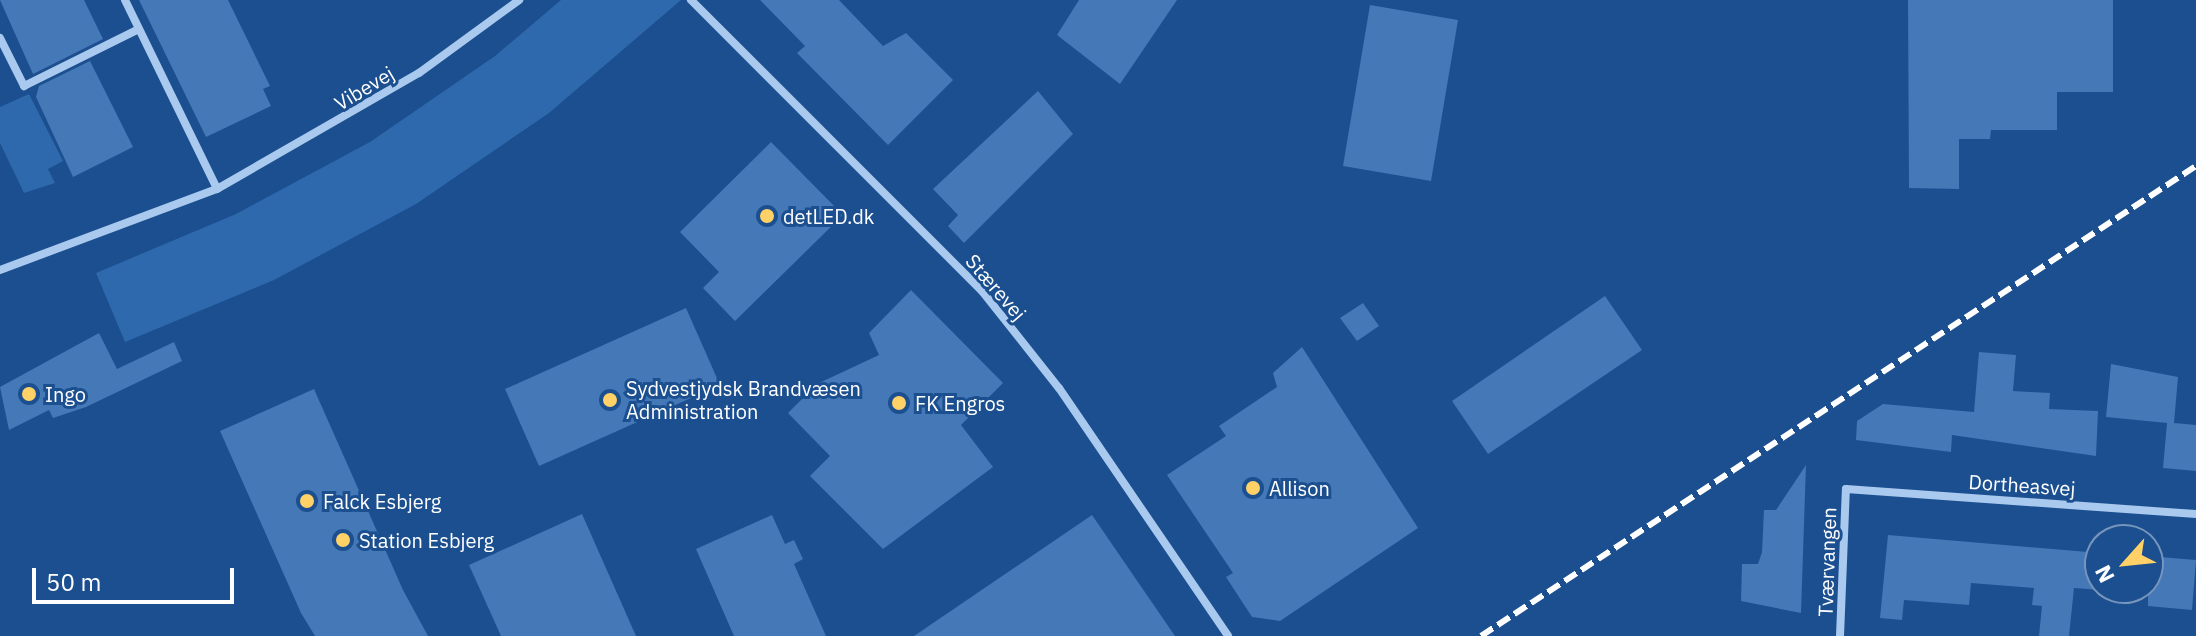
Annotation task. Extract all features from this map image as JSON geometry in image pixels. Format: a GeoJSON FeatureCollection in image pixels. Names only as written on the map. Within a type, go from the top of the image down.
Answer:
{"type":"FeatureCollection","features":[{"type":"Feature","properties":{"kind":"street"},"geometry":{"type":"LineString","coordinates":[[125,0],[217,189]]}},
{"type":"Feature","properties":{"kind":"street","name":"Vibevej"},"geometry":{"type":"LineString","coordinates":[[0,270],[217,189],[419,73],[519,0]]}},
{"type":"Feature","properties":{"kind":"street","name":"Stærevej"},"geometry":{"type":"LineString","coordinates":[[691,0],[982,291],[1059,388],[1228,636]]}},
{"type":"Feature","properties":{"kind":"street"},"geometry":{"type":"LineString","coordinates":[[0,38],[24,86],[139,29]]}},
{"type":"Feature","properties":{"kind":"street","name":"Dortheasvej"},"geometry":{"type":"LineString","coordinates":[[1846,489],[2196,514]]}},
{"type":"Feature","properties":{"kind":"street","name":"Tværvangen"},"geometry":{"type":"LineString","coordinates":[[1840,636],[1846,489]]}},
{"type":"Feature","properties":{"kind":"shaded area"},"geometry":{"type":"Polygon","coordinates":[[[561,0],[681,0],[549,113],[416,204],[274,280],[125,342],[96,273],[236,214],[370,142],[495,56],[561,0]]]}},
{"type":"Feature","properties":{"kind":"shaded area"},"geometry":{"type":"Polygon","coordinates":[[[29,94],[63,161],[48,169],[55,183],[24,193],[0,143],[0,107],[29,94]]]}},
{"type":"Feature","properties":{"kind":"building"},"geometry":{"type":"Polygon","coordinates":[[[0,0],[84,0],[103,39],[33,74],[0,0]]]}},
{"type":"Feature","properties":{"kind":"building"},"geometry":{"type":"Polygon","coordinates":[[[139,0],[228,0],[270,86],[263,89],[271,106],[206,137],[139,0]]]}},
{"type":"Feature","properties":{"kind":"building"},"geometry":{"type":"Polygon","coordinates":[[[760,0],[839,0],[883,46],[906,33],[953,80],[888,145],[797,53],[805,46],[760,0]]]}},
{"type":"Feature","properties":{"kind":"building"},"geometry":{"type":"Polygon","coordinates":[[[1079,0],[1177,0],[1120,84],[1057,35],[1079,0]]]}},
{"type":"Feature","properties":{"kind":"building"},"geometry":{"type":"Polygon","coordinates":[[[1908,0],[2113,0],[2113,92],[2057,92],[2057,130],[1991,130],[1990,139],[1959,139],[1959,189],[1909,188],[1908,0]]]}},
{"type":"Feature","properties":{"kind":"building"},"geometry":{"type":"Polygon","coordinates":[[[1370,5],[1458,20],[1431,181],[1343,166],[1370,5]]]}},
{"type":"Feature","properties":{"kind":"building"},"geometry":{"type":"Polygon","coordinates":[[[90,61],[133,147],[73,177],[36,97],[39,86],[90,61]]]}},
{"type":"Feature","properties":{"kind":"building"},"geometry":{"type":"Polygon","coordinates":[[[1038,91],[1073,134],[964,243],[948,226],[958,215],[933,189],[1038,91]]]}},
{"type":"Feature","properties":{"kind":"building"},"geometry":{"type":"Polygon","coordinates":[[[771,142],[843,215],[735,321],[703,288],[719,272],[680,232],[771,142]]]}},
{"type":"Feature","properties":{"kind":"building"},"geometry":{"type":"Polygon","coordinates":[[[911,290],[1003,383],[961,425],[993,467],[883,549],[810,476],[830,456],[788,413],[817,384],[879,355],[869,333],[911,290]]]}},
{"type":"Feature","properties":{"kind":"building"},"geometry":{"type":"Polygon","coordinates":[[[1605,296],[1642,350],[1488,454],[1452,401],[1605,296]]]}},
{"type":"Feature","properties":{"kind":"building"},"geometry":{"type":"Polygon","coordinates":[[[1363,303],[1379,326],[1357,341],[1340,318],[1363,303]]]}},
{"type":"Feature","properties":{"kind":"building"},"geometry":{"type":"Polygon","coordinates":[[[686,308],[720,385],[539,466],[505,389],[686,308]]]}},
{"type":"Feature","properties":{"kind":"building"},"geometry":{"type":"Polygon","coordinates":[[[99,333],[117,369],[174,342],[182,361],[86,407],[53,418],[49,410],[9,430],[0,387],[99,333]]]}},
{"type":"Feature","properties":{"kind":"building","name":"Allison"},"geometry":{"type":"Polygon","coordinates":[[[1302,347],[1418,528],[1280,621],[1252,617],[1226,577],[1233,573],[1167,475],[1226,436],[1219,426],[1277,387],[1273,373],[1302,347]]]}},
{"type":"Feature","properties":{"kind":"building"},"geometry":{"type":"Polygon","coordinates":[[[1979,352],[2016,355],[2013,391],[2050,393],[2049,409],[2098,411],[2096,456],[1952,435],[1951,452],[1856,440],[1857,421],[1883,404],[1974,412],[1979,352]]]}},
{"type":"Feature","properties":{"kind":"building"},"geometry":{"type":"Polygon","coordinates":[[[2111,364],[2178,377],[2174,423],[2196,425],[2196,471],[2163,468],[2167,423],[2106,417],[2111,364]]]}},
{"type":"Feature","properties":{"kind":"building","name":"Falck Esbjerg"},"geometry":{"type":"Polygon","coordinates":[[[314,389],[403,590],[428,636],[315,636],[301,613],[220,431],[314,389]]]}},
{"type":"Feature","properties":{"kind":"building"},"geometry":{"type":"Polygon","coordinates":[[[1806,465],[1801,613],[1741,601],[1742,564],[1758,564],[1762,552],[1764,510],[1776,510],[1806,465]]]}},
{"type":"Feature","properties":{"kind":"building"},"geometry":{"type":"Polygon","coordinates":[[[582,514],[636,636],[501,636],[469,565],[582,514]]]}},
{"type":"Feature","properties":{"kind":"building"},"geometry":{"type":"Polygon","coordinates":[[[772,515],[785,544],[794,540],[803,559],[794,564],[826,636],[734,636],[696,549],[772,515]]]}},
{"type":"Feature","properties":{"kind":"building"},"geometry":{"type":"Polygon","coordinates":[[[1092,515],[1175,636],[914,636],[1092,515]]]}},
{"type":"Feature","properties":{"kind":"building"},"geometry":{"type":"Polygon","coordinates":[[[1888,535],[2084,552],[2084,589],[2074,588],[2069,636],[2039,636],[2042,606],[2032,605],[2034,588],[1971,583],[1969,605],[1904,600],[1902,620],[1880,618],[1888,535]]]}},
{"type":"Feature","properties":{"kind":"building"},"geometry":{"type":"Polygon","coordinates":[[[2164,557],[2196,560],[2192,610],[2148,606],[2164,604],[2164,557]]]}},
{"type":"Feature","properties":{"kind":"railway"},"geometry":{"type":"LineString","coordinates":[[1481,636],[2196,166]]}},
{"type":"Feature","properties":{"kind":"place","name":"detLED.dk"},"geometry":{"type":"Point","coordinates":[767,216]}},
{"type":"Feature","properties":{"kind":"place","name":"Ingo"},"geometry":{"type":"Point","coordinates":[29,394]}},
{"type":"Feature","properties":{"kind":"place","name":"Sydvestjydsk Brandvæsen Administration"},"geometry":{"type":"Point","coordinates":[610,400]}},
{"type":"Feature","properties":{"kind":"place","name":"FK Engros"},"geometry":{"type":"Point","coordinates":[899,403]}},
{"type":"Feature","properties":{"kind":"place","name":"Allison"},"geometry":{"type":"Point","coordinates":[1253,488]}},
{"type":"Feature","properties":{"kind":"place","name":"Falck Esbjerg"},"geometry":{"type":"Point","coordinates":[307,501]}},
{"type":"Feature","properties":{"kind":"place","name":"Station Esbjerg"},"geometry":{"type":"Point","coordinates":[343,540]}}]}
